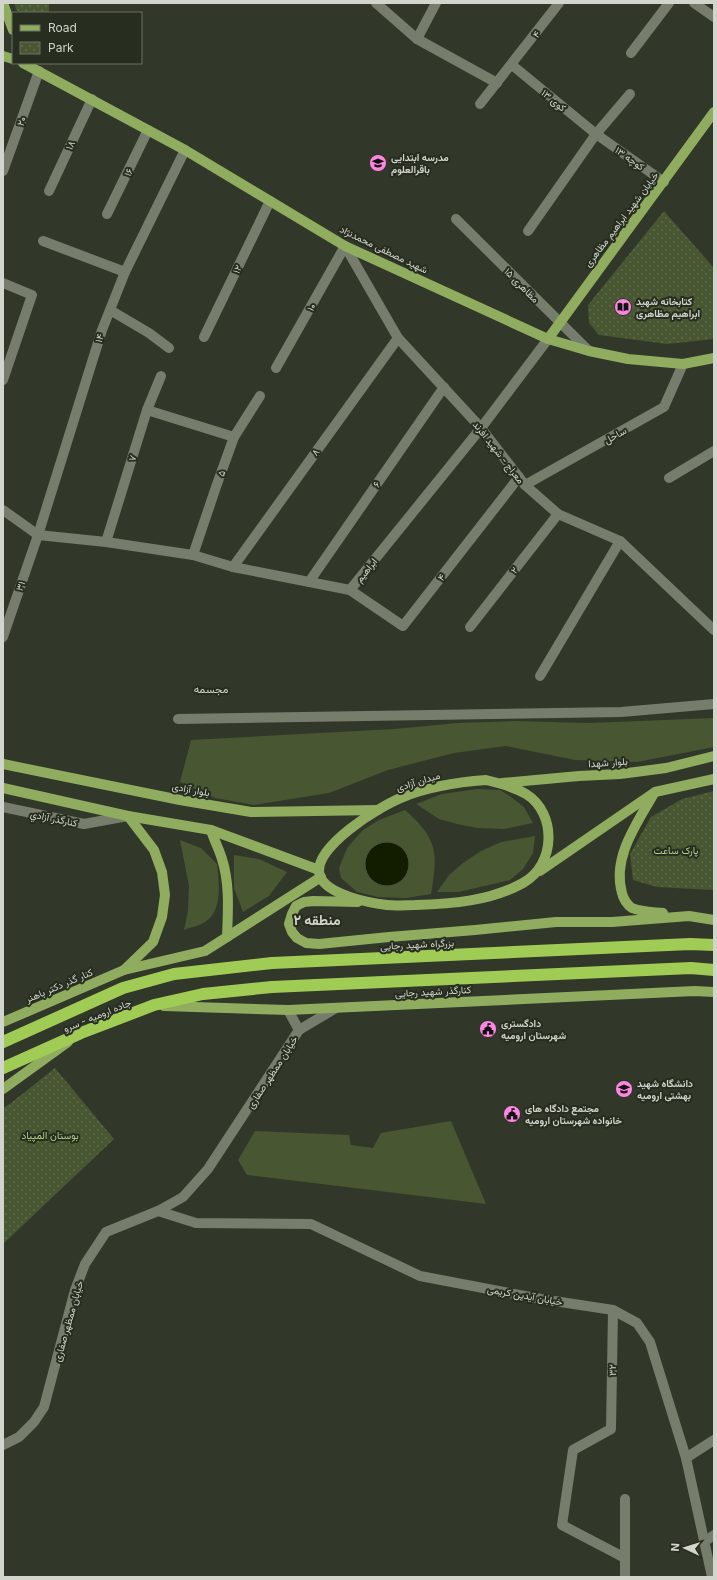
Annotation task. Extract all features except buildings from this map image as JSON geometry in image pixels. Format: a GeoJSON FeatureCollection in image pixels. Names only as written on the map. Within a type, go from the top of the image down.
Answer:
{"type":"FeatureCollection","features":[{"type":"Feature","properties":{"kind":"highway","name":"بزرگراه شهید رجایی"},"geometry":{"type":"LineString","coordinates":[[123,988],[174,974],[272,963],[690,944],[714,945]]}},
{"type":"Feature","properties":{"kind":"highway","name":"جاده ارومیه - سرو"},"geometry":{"type":"LineString","coordinates":[[3,1068],[81,1033],[154,1005],[203,994],[280,986],[691,968],[714,970]]}},
{"type":"Feature","properties":{"kind":"highway","name":"جاده ارومیه - سرو"},"geometry":{"type":"LineString","coordinates":[[3,1042],[123,988]]}},
{"type":"Feature","properties":{"kind":"main road"},"geometry":{"type":"LineString","coordinates":[[3,3],[12,27]]}},
{"type":"Feature","properties":{"kind":"main road","name":"شهید مصطفی محمدنژاد"},"geometry":{"type":"LineString","coordinates":[[27,64],[185,150],[345,246],[548,339],[588,351],[628,359],[683,364],[714,358]]}},
{"type":"Feature","properties":{"kind":"main road","name":"خیابان شهید ابراهیم مظاهری"},"geometry":{"type":"LineString","coordinates":[[548,339],[714,112]]}},
{"type":"Feature","properties":{"kind":"main road","name":"بلوار شهدا"},"geometry":{"type":"LineString","coordinates":[[501,783],[620,774],[666,768],[714,756]]}},
{"type":"Feature","properties":{"kind":"main road","name":"بلوار آزادی"},"geometry":{"type":"LineString","coordinates":[[3,764],[180,800],[251,812],[378,810]]}},
{"type":"Feature","properties":{"kind":"main road"},"geometry":{"type":"LineString","coordinates":[[536,873],[655,792],[714,779]]}},
{"type":"Feature","properties":{"kind":"main road","name":"میدان آزادی"},"geometry":{"type":"LineString","coordinates":[[486,780],[501,783],[526,794],[536,804],[543,815],[547,828],[549,842],[541,868],[524,883],[478,900],[426,905],[390,905],[368,903],[338,892],[327,885],[320,874],[322,860],[333,844],[356,824],[402,797],[435,787],[464,781],[486,780]]}},
{"type":"Feature","properties":{"kind":"main road"},"geometry":{"type":"LineString","coordinates":[[3,788],[128,816],[211,830],[320,874]]}},
{"type":"Feature","properties":{"kind":"main road"},"geometry":{"type":"LineString","coordinates":[[655,792],[635,826],[622,856],[619,872],[623,898],[632,908],[654,913],[714,920]]}},
{"type":"Feature","properties":{"kind":"main road"},"geometry":{"type":"LineString","coordinates":[[124,970],[153,942],[162,917],[165,894],[162,872],[154,850],[128,816]]}},
{"type":"Feature","properties":{"kind":"main road"},"geometry":{"type":"LineString","coordinates":[[211,830],[222,860],[226,877],[229,904],[227,937]]}},
{"type":"Feature","properties":{"kind":"main road"},"geometry":{"type":"LineString","coordinates":[[124,970],[205,951],[320,874]]}},
{"type":"Feature","properties":{"kind":"main road"},"geometry":{"type":"LineString","coordinates":[[368,903],[304,902],[296,906],[289,924],[292,932],[297,938],[306,943],[319,944],[556,922],[612,922],[689,916]]}},
{"type":"Feature","properties":{"kind":"main road","name":"کنار گذر دکتر باهنر"},"geometry":{"type":"LineString","coordinates":[[3,1022],[124,970]]}},
{"type":"Feature","properties":{"kind":"main road","name":"کنارگذر شهید رجایی"},"geometry":{"type":"LineString","coordinates":[[154,1005],[288,1010],[549,997],[695,991],[714,992]]}},
{"type":"Feature","properties":{"kind":"main road"},"geometry":{"type":"LineString","coordinates":[[3,1089],[81,1033]]}},
{"type":"Feature","properties":{"kind":"street"},"geometry":{"type":"LineString","coordinates":[[376,3],[417,39],[497,83]]}},
{"type":"Feature","properties":{"kind":"street"},"geometry":{"type":"LineString","coordinates":[[417,39],[436,3]]}},
{"type":"Feature","properties":{"kind":"street","name":"۴"},"geometry":{"type":"LineString","coordinates":[[480,104],[559,3]]}},
{"type":"Feature","properties":{"kind":"street"},"geometry":{"type":"LineString","coordinates":[[631,53],[669,3]]}},
{"type":"Feature","properties":{"kind":"street"},"geometry":{"type":"LineString","coordinates":[[694,3],[714,17]]}},
{"type":"Feature","properties":{"kind":"street","name":"کوی ۱۳"},"geometry":{"type":"LineString","coordinates":[[512,65],[596,134]]}},
{"type":"Feature","properties":{"kind":"street","name":"۲۰"},"geometry":{"type":"LineString","coordinates":[[3,171],[39,71]]}},
{"type":"Feature","properties":{"kind":"street"},"geometry":{"type":"LineString","coordinates":[[528,231],[596,134],[630,94]]}},
{"type":"Feature","properties":{"kind":"street","name":"۱۸"},"geometry":{"type":"LineString","coordinates":[[49,191],[92,99]]}},
{"type":"Feature","properties":{"kind":"street","name":"۱۶"},"geometry":{"type":"LineString","coordinates":[[107,214],[148,130]]}},
{"type":"Feature","properties":{"kind":"street","name":"کوچه ۱۳"},"geometry":{"type":"LineString","coordinates":[[596,134],[664,182]]}},
{"type":"Feature","properties":{"kind":"street","name":"۱۴"},"geometry":{"type":"LineString","coordinates":[[38,536],[102,330],[125,272],[185,150]]}},
{"type":"Feature","properties":{"kind":"street","name":"۱۲"},"geometry":{"type":"LineString","coordinates":[[204,337],[270,201]]}},
{"type":"Feature","properties":{"kind":"street","name":"۱۵ مظاهری"},"geometry":{"type":"LineString","coordinates":[[456,220],[588,351]]}},
{"type":"Feature","properties":{"kind":"street"},"geometry":{"type":"LineString","coordinates":[[43,241],[125,272]]}},
{"type":"Feature","properties":{"kind":"street","name":"معراج - شهید افرند"},"geometry":{"type":"LineString","coordinates":[[345,246],[398,338],[481,428],[522,481],[558,514],[620,541],[714,630]]}},
{"type":"Feature","properties":{"kind":"street","name":"۱۰"},"geometry":{"type":"LineString","coordinates":[[276,368],[345,246]]}},
{"type":"Feature","properties":{"kind":"street"},"geometry":{"type":"LineString","coordinates":[[3,283],[32,295],[3,380]]}},
{"type":"Feature","properties":{"kind":"street"},"geometry":{"type":"LineString","coordinates":[[110,310],[149,333],[169,348]]}},
{"type":"Feature","properties":{"kind":"street","name":"۸"},"geometry":{"type":"LineString","coordinates":[[233,567],[398,338]]}},
{"type":"Feature","properties":{"kind":"street","name":"ابراهیم"},"geometry":{"type":"LineString","coordinates":[[38,536],[106,542],[194,555],[233,567],[350,590],[481,428],[548,339]]}},
{"type":"Feature","properties":{"kind":"street","name":"ساحل"},"geometry":{"type":"LineString","coordinates":[[522,481],[664,407],[683,364]]}},
{"type":"Feature","properties":{"kind":"street","name":"۷"},"geometry":{"type":"LineString","coordinates":[[106,542],[147,410],[161,376]]}},
{"type":"Feature","properties":{"kind":"street","name":"۶"},"geometry":{"type":"LineString","coordinates":[[309,582],[444,387]]}},
{"type":"Feature","properties":{"kind":"street","name":"۵"},"geometry":{"type":"LineString","coordinates":[[194,555],[234,437],[260,396]]}},
{"type":"Feature","properties":{"kind":"street"},"geometry":{"type":"LineString","coordinates":[[147,410],[234,437]]}},
{"type":"Feature","properties":{"kind":"street"},"geometry":{"type":"LineString","coordinates":[[669,478],[714,451]]}},
{"type":"Feature","properties":{"kind":"street","name":"۴"},"geometry":{"type":"LineString","coordinates":[[350,590],[403,626],[522,481]]}},
{"type":"Feature","properties":{"kind":"street"},"geometry":{"type":"LineString","coordinates":[[3,510],[38,536]]}},
{"type":"Feature","properties":{"kind":"street","name":"۲"},"geometry":{"type":"LineString","coordinates":[[470,627],[558,514]]}},
{"type":"Feature","properties":{"kind":"street","name":"۳۱"},"geometry":{"type":"LineString","coordinates":[[3,637],[38,536]]}},
{"type":"Feature","properties":{"kind":"street"},"geometry":{"type":"LineString","coordinates":[[540,676],[620,541]]}},
{"type":"Feature","properties":{"kind":"street"},"geometry":{"type":"LineString","coordinates":[[178,719],[622,712],[714,704]]}},
{"type":"Feature","properties":{"kind":"street","name":"کنارگذر آزادي"},"geometry":{"type":"LineString","coordinates":[[3,807],[84,824],[128,816]]}},
{"type":"Feature","properties":{"kind":"street"},"geometry":{"type":"LineString","coordinates":[[288,1010],[299,1030],[336,1008]]}},
{"type":"Feature","properties":{"kind":"street","name":"خیابان ممظهر صفاری"},"geometry":{"type":"LineString","coordinates":[[3,1444],[19,1437],[34,1422],[44,1407],[75,1290],[86,1264],[106,1232],[158,1211],[184,1197],[208,1169],[234,1132],[299,1030]]}},
{"type":"Feature","properties":{"kind":"street","name":"خیابان آیدین کریمی"},"geometry":{"type":"LineString","coordinates":[[158,1211],[196,1223],[311,1224],[420,1276],[541,1299],[613,1310],[636,1323],[650,1342],[686,1458],[712,1577]]}},
{"type":"Feature","properties":{"kind":"street","name":"۳۲"},"geometry":{"type":"LineString","coordinates":[[613,1310],[611,1430],[573,1450],[562,1526],[625,1558]]}},
{"type":"Feature","properties":{"kind":"street"},"geometry":{"type":"LineString","coordinates":[[686,1458],[714,1440]]}},
{"type":"Feature","properties":{"kind":"street"},"geometry":{"type":"LineString","coordinates":[[625,1499],[625,1577]]}},
{"type":"Feature","properties":{"kind":"street"},"geometry":{"type":"LineString","coordinates":[[704,1542],[714,1535]]}},
{"type":"Feature","properties":{"kind":"green space"},"geometry":{"type":"Polygon","coordinates":[[[14,3],[49,3],[49,12],[18,12],[14,3]]]}},
{"type":"Feature","properties":{"kind":"green space"},"geometry":{"type":"Polygon","coordinates":[[[664,211],[714,268],[714,339],[667,344],[599,335],[589,323],[588,305],[664,211]]]}},
{"type":"Feature","properties":{"kind":"green space"},"geometry":{"type":"Polygon","coordinates":[[[714,718],[714,747],[637,762],[575,760],[506,746],[454,753],[388,770],[329,793],[254,805],[215,798],[180,782],[191,740],[394,729],[458,723],[517,721],[588,723],[714,718]]]}},
{"type":"Feature","properties":{"kind":"green space"},"geometry":{"type":"Polygon","coordinates":[[[477,789],[500,790],[524,807],[533,823],[504,829],[477,828],[439,819],[416,804],[442,794],[477,789]]]}},
{"type":"Feature","properties":{"kind":"green space","name":"پارک ساعت"},"geometry":{"type":"Polygon","coordinates":[[[714,791],[714,890],[657,887],[633,880],[630,854],[651,817],[682,799],[714,791]]]}},
{"type":"Feature","properties":{"kind":"green space"},"geometry":{"type":"Polygon","coordinates":[[[405,810],[424,830],[430,839],[433,848],[435,868],[431,894],[406,898],[378,897],[357,892],[341,878],[339,868],[347,848],[363,830],[379,820],[405,810]]]}},
{"type":"Feature","properties":{"kind":"green space"},"geometry":{"type":"Polygon","coordinates":[[[535,836],[533,853],[523,869],[510,880],[459,892],[437,892],[449,875],[481,851],[501,842],[535,836]]]}},
{"type":"Feature","properties":{"kind":"green space"},"geometry":{"type":"Polygon","coordinates":[[[180,840],[201,848],[217,864],[219,888],[217,904],[211,917],[203,923],[184,930],[188,910],[189,886],[180,840]]]}},
{"type":"Feature","properties":{"kind":"green space"},"geometry":{"type":"Polygon","coordinates":[[[234,855],[259,859],[287,872],[269,896],[243,912],[234,888],[234,855]]]}},
{"type":"Feature","properties":{"kind":"green space","name":"بوستان المپیاد"},"geometry":{"type":"Polygon","coordinates":[[[55,1068],[114,1139],[3,1244],[3,1108],[55,1068]]]}},
{"type":"Feature","properties":{"kind":"green space"},"geometry":{"type":"Polygon","coordinates":[[[451,1121],[486,1204],[247,1175],[238,1160],[255,1131],[349,1135],[351,1145],[373,1148],[381,1133],[451,1121]]]}},
{"type":"Feature","properties":{"kind":"shaded area"},"geometry":{"type":"Polygon","coordinates":[[[383,842],[391,842],[396,843],[403,848],[408,855],[408,873],[403,880],[396,885],[383,886],[375,883],[368,876],[365,868],[365,860],[368,852],[375,845],[383,842]]]}},
{"type":"Feature","properties":{"kind":"place","name":"مدرسه ابتدایی باقرالعلوم"},"geometry":{"type":"Point","coordinates":[378,163]}},
{"type":"Feature","properties":{"kind":"place","name":"کتابخانه شهید ابراهیم مظاهری"},"geometry":{"type":"Point","coordinates":[623,307]}},
{"type":"Feature","properties":{"kind":"place","name":"دادگستری شهرستان ارومیه"},"geometry":{"type":"Point","coordinates":[488,1029]}},
{"type":"Feature","properties":{"kind":"place","name":"دانشگاه شهید بهشتی ارومیه"},"geometry":{"type":"Point","coordinates":[624,1089]}},
{"type":"Feature","properties":{"kind":"place","name":"مجتمع دادگاه های خانواده شهرستان ارومیه"},"geometry":{"type":"Point","coordinates":[512,1114]}},
{"type":"Feature","properties":{"kind":"district","name":"مجسمه"},"geometry":{"type":"Point","coordinates":[211,689]}},
{"type":"Feature","properties":{"kind":"district","name":"منطقه ۲"},"geometry":{"type":"Point","coordinates":[317,920]}}]}
